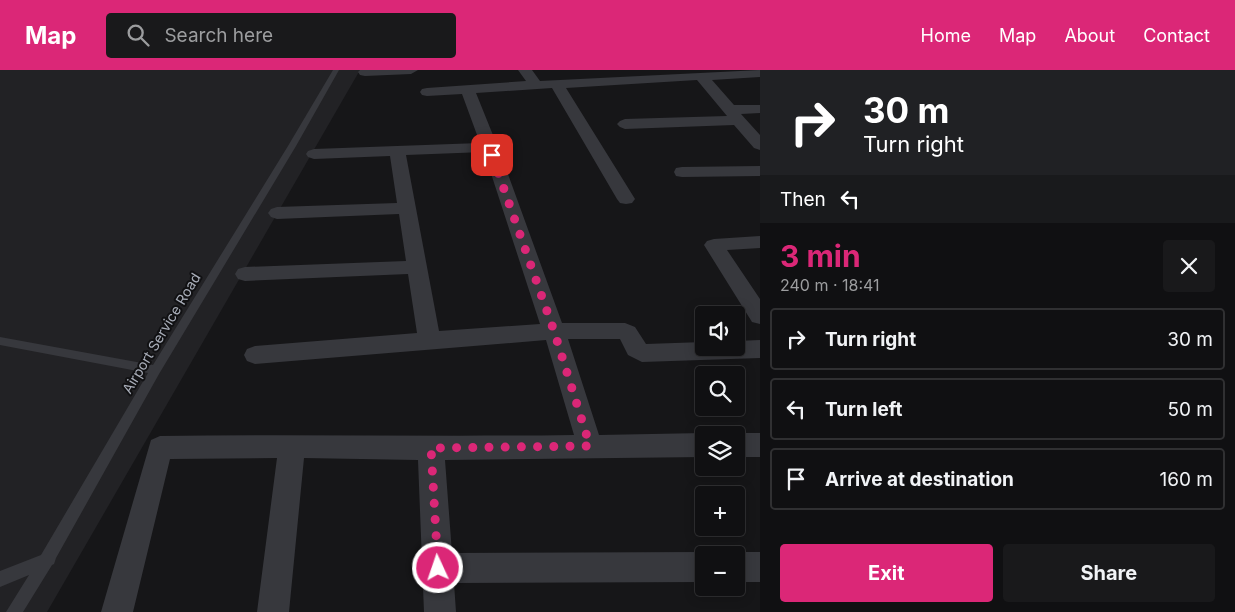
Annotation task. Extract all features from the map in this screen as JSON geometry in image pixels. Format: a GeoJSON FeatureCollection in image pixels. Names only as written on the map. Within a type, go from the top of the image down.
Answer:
{"type":"FeatureCollection","features":[{"type":"Feature","properties":{"kind":"street"},"geometry":{"type":"LineString","coordinates":[[364,72],[411,70]]}},
{"type":"Feature","properties":{"kind":"street"},"geometry":{"type":"LineString","coordinates":[[525,70],[536,85]]}},
{"type":"Feature","properties":{"kind":"street"},"geometry":{"type":"LineString","coordinates":[[427,92],[760,71]]}},
{"type":"Feature","properties":{"kind":"street"},"geometry":{"type":"LineString","coordinates":[[690,74],[734,115],[760,145]]}},
{"type":"Feature","properties":{"kind":"street"},"geometry":{"type":"LineString","coordinates":[[557,84],[626,199]]}},
{"type":"Feature","properties":{"kind":"street"},"geometry":{"type":"LineString","coordinates":[[467,89],[490,147],[554,331],[590,446]]}},
{"type":"Feature","properties":{"kind":"street"},"geometry":{"type":"LineString","coordinates":[[625,124],[734,115],[760,109]]}},
{"type":"Feature","properties":{"kind":"street"},"geometry":{"type":"LineString","coordinates":[[314,154],[490,147]]}},
{"type":"Feature","properties":{"kind":"street"},"geometry":{"type":"LineString","coordinates":[[397,151],[429,340]]}},
{"type":"Feature","properties":{"kind":"street"},"geometry":{"type":"LineString","coordinates":[[682,172],[760,171]]}},
{"type":"Feature","properties":{"kind":"street"},"geometry":{"type":"LineString","coordinates":[[277,213],[407,208]]}},
{"type":"Feature","properties":{"kind":"street"},"geometry":{"type":"LineString","coordinates":[[760,242],[714,245],[760,316]]}},
{"type":"Feature","properties":{"kind":"street"},"geometry":{"type":"LineString","coordinates":[[245,274],[417,267]]}},
{"type":"Feature","properties":{"kind":"street"},"geometry":{"type":"LineString","coordinates":[[255,355],[554,331],[625,331],[628,333],[637,351],[642,354],[760,349]]}},
{"type":"Feature","properties":{"kind":"street"},"geometry":{"type":"LineString","coordinates":[[745,445],[760,444]]}},
{"type":"Feature","properties":{"kind":"street"},"geometry":{"type":"LineString","coordinates":[[117,612],[160,448],[695,445]]}},
{"type":"Feature","properties":{"kind":"street"},"geometry":{"type":"LineString","coordinates":[[272,612],[292,446]]}},
{"type":"Feature","properties":{"kind":"street"},"geometry":{"type":"LineString","coordinates":[[431,448],[440,612]]}},
{"type":"Feature","properties":{"kind":"street"},"geometry":{"type":"LineString","coordinates":[[438,568],[695,567]]}},
{"type":"Feature","properties":{"kind":"street"},"geometry":{"type":"LineString","coordinates":[[745,567],[760,567]]}},
{"type":"Feature","properties":{"kind":"lane","name":"Airport Service Road"},"geometry":{"type":"LineString","coordinates":[[14,612],[48,558],[156,370],[306,124],[336,70]]}},
{"type":"Feature","properties":{"kind":"lane"},"geometry":{"type":"LineString","coordinates":[[0,342],[156,370]]}},
{"type":"Feature","properties":{"kind":"lane"},"geometry":{"type":"LineString","coordinates":[[0,579],[48,558]]}},
{"type":"Feature","properties":{"kind":"shaded area"},"geometry":{"type":"Polygon","coordinates":[[[0,70],[360,70],[47,612],[0,612],[0,70]]]}},
{"type":"Feature","properties":{"kind":"route"},"geometry":{"type":"LineString","coordinates":[[438,568],[431,448],[590,446],[554,331],[492,155]]}}]}
